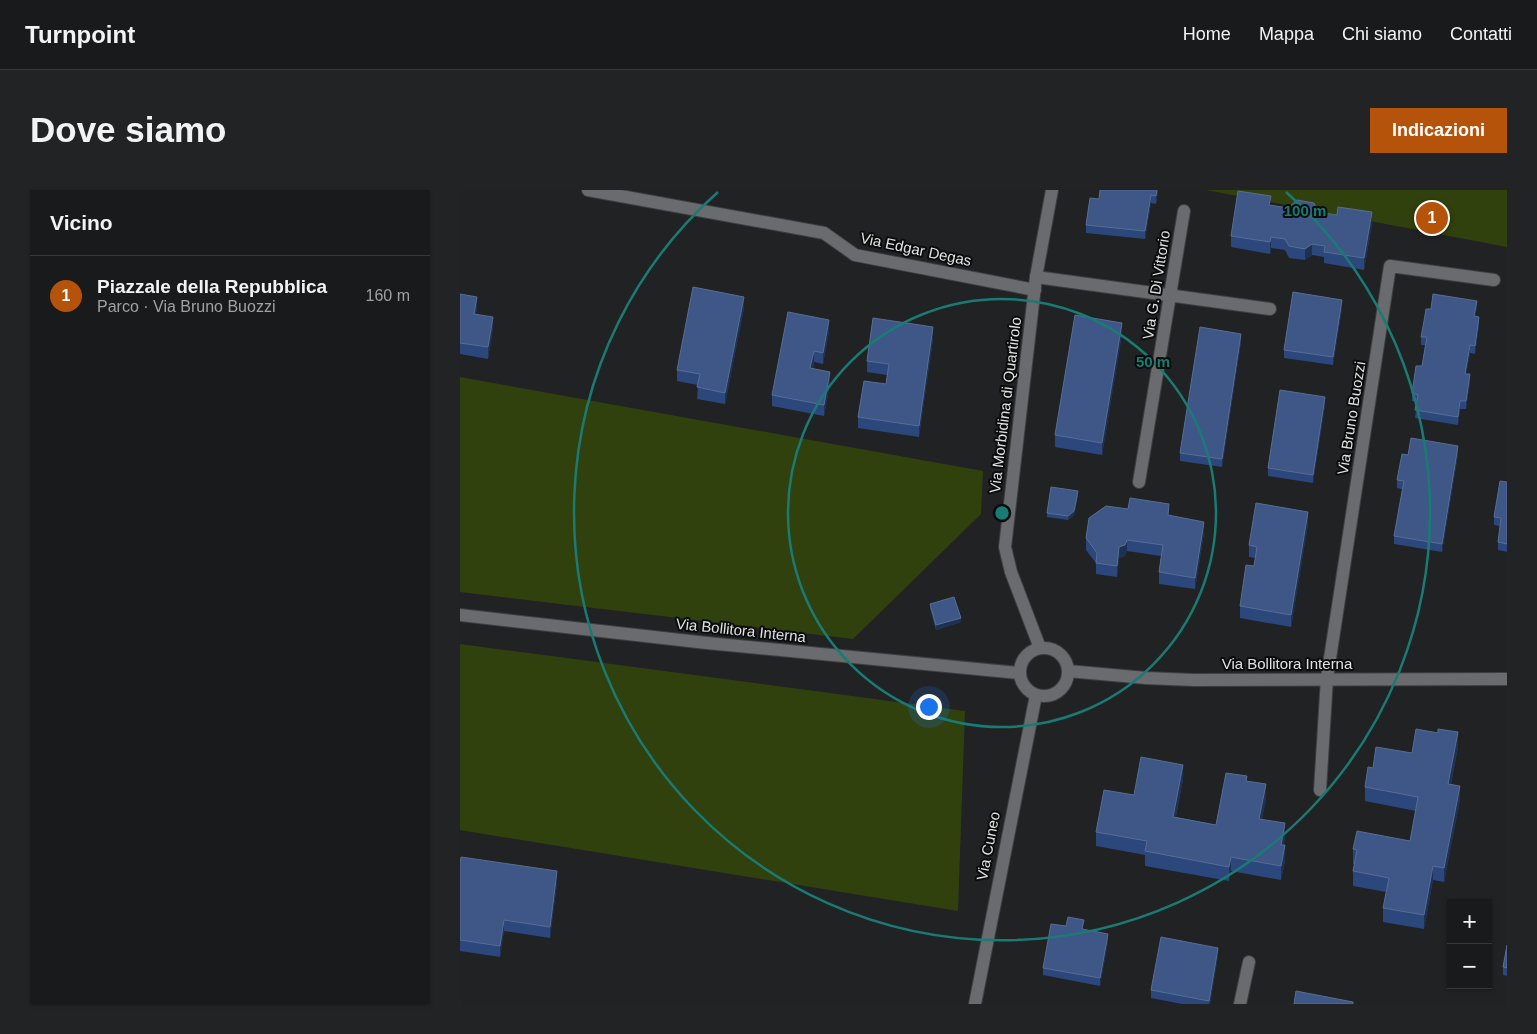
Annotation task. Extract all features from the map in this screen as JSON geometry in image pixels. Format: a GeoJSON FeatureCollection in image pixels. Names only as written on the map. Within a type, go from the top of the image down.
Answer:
{"type":"FeatureCollection","features":[{"type":"Feature","properties":{"kind":"street","name":"Via Edgar Degas"},"geometry":{"type":"LineString","coordinates":[[588,190],[824,233],[854,256],[1036,284],[1171,295],[1270,309]]}},
{"type":"Feature","properties":{"kind":"street","name":"Via Morbidina di Quartirolo"},"geometry":{"type":"LineString","coordinates":[[1040,648],[1010,572],[1005,547],[1036,284],[1052,190]]}},
{"type":"Feature","properties":{"kind":"street","name":"Via G. Di Vittorio"},"geometry":{"type":"LineString","coordinates":[[1139,482],[1184,211]]}},
{"type":"Feature","properties":{"kind":"street","name":"Via Bruno Buozzi"},"geometry":{"type":"LineString","coordinates":[[1327,678],[1390,266],[1494,280]]}},
{"type":"Feature","properties":{"kind":"street","name":"Via Bollitora Interna"},"geometry":{"type":"LineString","coordinates":[[460,615],[707,643],[1019,673]]}},
{"type":"Feature","properties":{"kind":"street"},"geometry":{"type":"LineString","coordinates":[[1040,648],[1047,648],[1059,654],[1068,671],[1060,689],[1048,695],[1036,695],[1023,684],[1019,673],[1023,659],[1034,650],[1040,648]]}},
{"type":"Feature","properties":{"kind":"street","name":"Via Bollitora Interna"},"geometry":{"type":"LineString","coordinates":[[1068,671],[1146,678],[1507,678]]}},
{"type":"Feature","properties":{"kind":"street"},"geometry":{"type":"LineString","coordinates":[[1320,790],[1327,678]]}},
{"type":"Feature","properties":{"kind":"street","name":"Via Cuneo"},"geometry":{"type":"LineString","coordinates":[[975,1004],[1036,695]]}},
{"type":"Feature","properties":{"kind":"street"},"geometry":{"type":"LineString","coordinates":[[1240,1004],[1249,962]]}},
{"type":"Feature","properties":{"kind":"green space"},"geometry":{"type":"Polygon","coordinates":[[[1206,190],[1507,190],[1507,247],[1206,190]]]}},
{"type":"Feature","properties":{"kind":"green space"},"geometry":{"type":"Polygon","coordinates":[[[460,377],[983,471],[981,514],[853,639],[460,592],[460,377]]]}},
{"type":"Feature","properties":{"kind":"green space"},"geometry":{"type":"Polygon","coordinates":[[[460,644],[965,711],[958,911],[460,830],[460,644]]]}},
{"type":"Feature","properties":{"kind":"building"},"geometry":{"type":"Polygon","coordinates":[[[1100,190],[1157,190],[1156,196],[1151,195],[1145,231],[1086,225],[1090,198],[1099,199],[1100,190]]]}},
{"type":"Feature","properties":{"kind":"building"},"geometry":{"type":"Polygon","coordinates":[[[1238,191],[1271,196],[1269,205],[1288,208],[1297,200],[1314,203],[1318,212],[1337,215],[1338,207],[1372,212],[1364,258],[1324,252],[1325,246],[1312,244],[1305,249],[1289,246],[1285,239],[1271,237],[1270,242],[1231,236],[1238,191]]]}},
{"type":"Feature","properties":{"kind":"building"},"geometry":{"type":"Polygon","coordinates":[[[693,287],[744,297],[725,393],[697,387],[700,374],[677,370],[693,287]]]}},
{"type":"Feature","properties":{"kind":"building"},"geometry":{"type":"Polygon","coordinates":[[[1293,292],[1342,300],[1333,357],[1284,350],[1293,292]]]}},
{"type":"Feature","properties":{"kind":"building"},"geometry":{"type":"Polygon","coordinates":[[[460,294],[477,297],[474,314],[493,317],[488,347],[460,343],[460,294]]]}},
{"type":"Feature","properties":{"kind":"building"},"geometry":{"type":"Polygon","coordinates":[[[1433,294],[1477,301],[1474,316],[1479,317],[1475,346],[1470,345],[1465,374],[1470,374],[1466,401],[1460,401],[1458,417],[1415,410],[1418,395],[1412,393],[1416,366],[1422,366],[1427,337],[1421,337],[1426,309],[1431,309],[1433,294]]]}},
{"type":"Feature","properties":{"kind":"building"},"geometry":{"type":"Polygon","coordinates":[[[788,312],[829,320],[823,353],[814,351],[810,368],[830,372],[824,405],[772,395],[788,312]]]}},
{"type":"Feature","properties":{"kind":"building"},"geometry":{"type":"Polygon","coordinates":[[[1075,315],[1122,323],[1102,443],[1055,435],[1075,315]]]}},
{"type":"Feature","properties":{"kind":"building"},"geometry":{"type":"Polygon","coordinates":[[[873,318],[933,327],[919,426],[858,417],[864,381],[886,384],[889,364],[867,361],[873,318]]]}},
{"type":"Feature","properties":{"kind":"building"},"geometry":{"type":"Polygon","coordinates":[[[1200,327],[1241,334],[1222,459],[1180,453],[1200,327]]]}},
{"type":"Feature","properties":{"kind":"building"},"geometry":{"type":"Polygon","coordinates":[[[1280,390],[1325,397],[1313,475],[1268,468],[1280,390]]]}},
{"type":"Feature","properties":{"kind":"building"},"geometry":{"type":"Polygon","coordinates":[[[1411,438],[1458,446],[1442,544],[1394,536],[1404,481],[1397,480],[1402,454],[1408,455],[1411,438]]]}},
{"type":"Feature","properties":{"kind":"building"},"geometry":{"type":"Polygon","coordinates":[[[1500,481],[1507,482],[1507,544],[1498,542],[1501,518],[1494,517],[1500,481]]]}},
{"type":"Feature","properties":{"kind":"building"},"geometry":{"type":"Polygon","coordinates":[[[1051,487],[1078,491],[1074,511],[1068,516],[1047,513],[1051,487]]]}},
{"type":"Feature","properties":{"kind":"building"},"geometry":{"type":"Polygon","coordinates":[[[1130,498],[1169,504],[1168,515],[1204,522],[1195,578],[1159,572],[1163,545],[1127,540],[1125,545],[1119,547],[1117,566],[1096,563],[1097,553],[1086,538],[1089,518],[1106,506],[1128,509],[1130,498]]]}},
{"type":"Feature","properties":{"kind":"building"},"geometry":{"type":"Polygon","coordinates":[[[1256,503],[1308,512],[1291,615],[1240,606],[1246,565],[1254,566],[1257,547],[1249,545],[1256,503]]]}},
{"type":"Feature","properties":{"kind":"building"},"geometry":{"type":"Polygon","coordinates":[[[954,597],[961,618],[936,625],[930,604],[954,597]]]}},
{"type":"Feature","properties":{"kind":"building"},"geometry":{"type":"Polygon","coordinates":[[[1416,729],[1438,733],[1438,729],[1458,732],[1448,784],[1460,786],[1444,868],[1433,866],[1424,915],[1383,908],[1389,878],[1353,871],[1357,850],[1353,849],[1357,831],[1410,841],[1418,797],[1365,787],[1368,767],[1373,768],[1376,747],[1412,753],[1416,729]]]}},
{"type":"Feature","properties":{"kind":"building"},"geometry":{"type":"Polygon","coordinates":[[[1141,757],[1183,765],[1173,817],[1216,825],[1226,773],[1247,776],[1246,781],[1266,784],[1259,819],[1285,823],[1281,845],[1285,845],[1281,866],[1231,857],[1229,867],[1145,851],[1147,841],[1096,832],[1104,790],[1134,795],[1141,757]]]}},
{"type":"Feature","properties":{"kind":"building"},"geometry":{"type":"Polygon","coordinates":[[[461,857],[557,871],[550,927],[504,920],[500,946],[460,940],[461,857]]]}},
{"type":"Feature","properties":{"kind":"building"},"geometry":{"type":"Polygon","coordinates":[[[1068,917],[1084,920],[1082,929],[1108,934],[1100,978],[1043,968],[1051,924],[1066,926],[1068,917]]]}},
{"type":"Feature","properties":{"kind":"building"},"geometry":{"type":"Polygon","coordinates":[[[1161,937],[1218,948],[1209,1001],[1151,990],[1161,937]]]}},
{"type":"Feature","properties":{"kind":"building"},"geometry":{"type":"Polygon","coordinates":[[[1507,945],[1507,968],[1503,967],[1507,945]]]}},
{"type":"Feature","properties":{"kind":"building"},"geometry":{"type":"Polygon","coordinates":[[[1296,991],[1353,1002],[1353,1004],[1294,1004],[1296,991]]]}},
{"type":"Feature","properties":{"kind":"place","name":"Piazzale della Repubblica"},"geometry":{"type":"Point","coordinates":[1432,218]}}]}
